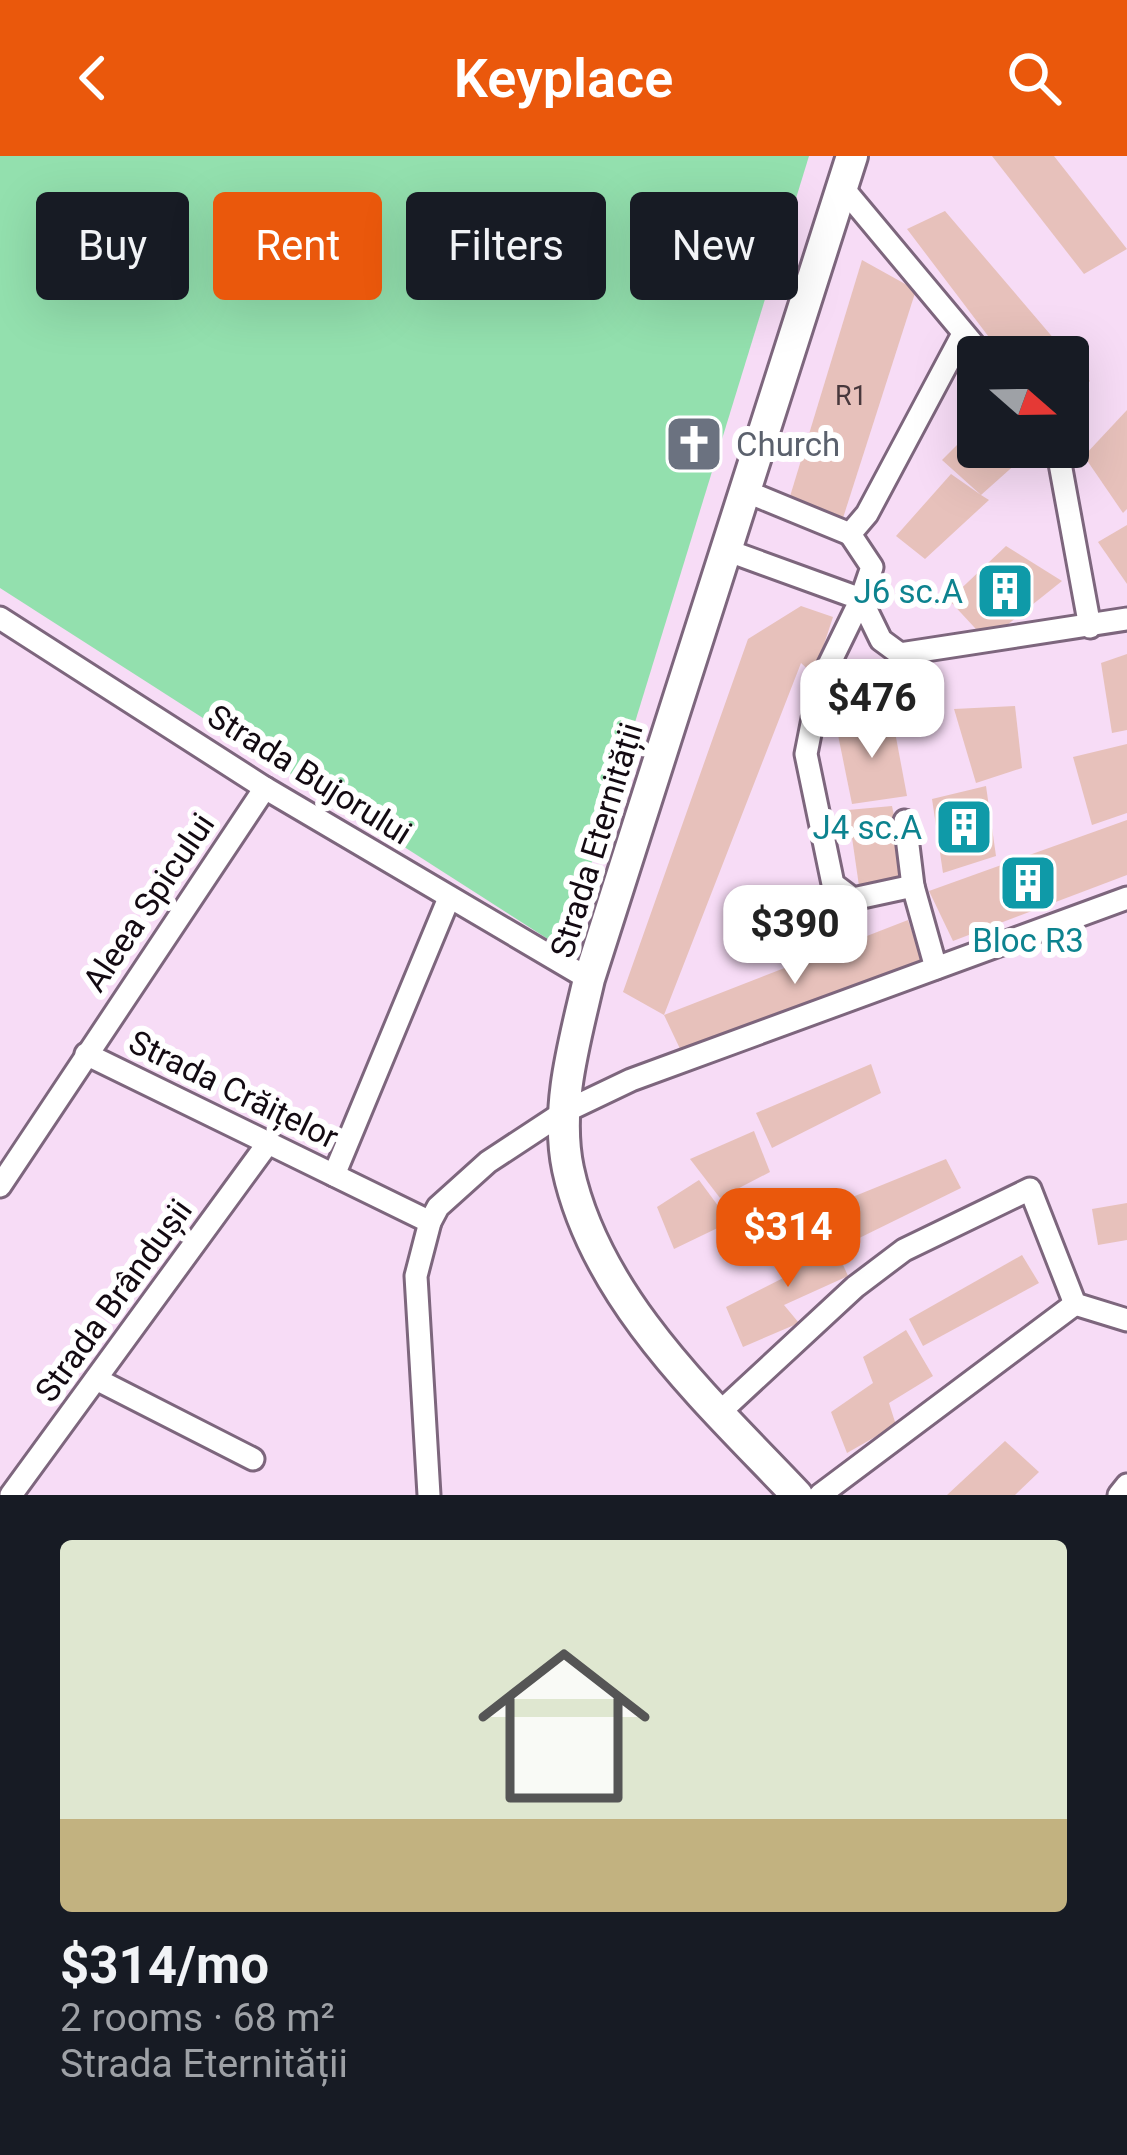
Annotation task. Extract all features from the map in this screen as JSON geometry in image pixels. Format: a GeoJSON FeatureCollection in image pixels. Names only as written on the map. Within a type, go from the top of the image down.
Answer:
{"type":"FeatureCollection","features":[{"type":"Feature","properties":{"kind":"street","name":"Strada Eternității"},"geometry":{"type":"LineString","coordinates":[[796,1495],[719,1413],[622,1292],[592,1238],[568,1168],[565,1112],[589,980],[852,156]]}},
{"type":"Feature","properties":{"kind":"street"},"geometry":{"type":"LineString","coordinates":[[842,187],[963,334],[867,514],[850,534]]}},
{"type":"Feature","properties":{"kind":"street"},"geometry":{"type":"LineString","coordinates":[[1061,468],[1090,627]]}},
{"type":"Feature","properties":{"kind":"street"},"geometry":{"type":"LineString","coordinates":[[745,491],[850,534],[872,567],[820,683],[806,754],[833,884],[854,899],[913,886]]}},
{"type":"Feature","properties":{"kind":"street"},"geometry":{"type":"LineString","coordinates":[[726,550],[861,598],[881,640],[900,654],[1127,619]]}},
{"type":"Feature","properties":{"kind":"street","name":"Strada Bujorului"},"geometry":{"type":"LineString","coordinates":[[0,618],[265,788],[589,980]]}},
{"type":"Feature","properties":{"kind":"street","name":"Aleea Spicului"},"geometry":{"type":"LineString","coordinates":[[86,1054],[265,788]]}},
{"type":"Feature","properties":{"kind":"street"},"geometry":{"type":"LineString","coordinates":[[905,821],[913,886],[936,968]]}},
{"type":"Feature","properties":{"kind":"street"},"geometry":{"type":"LineString","coordinates":[[334,1175],[449,898]]}},
{"type":"Feature","properties":{"kind":"street"},"geometry":{"type":"LineString","coordinates":[[430,1495],[416,1276],[438,1207],[488,1162],[565,1112],[632,1080],[1127,898]]}},
{"type":"Feature","properties":{"kind":"street","name":"Strada Crăițelor"},"geometry":{"type":"LineString","coordinates":[[0,1186],[86,1054],[430,1222]]}},
{"type":"Feature","properties":{"kind":"street","name":"Strada Brândușii"},"geometry":{"type":"LineString","coordinates":[[9,1495],[268,1143]]}},
{"type":"Feature","properties":{"kind":"street"},"geometry":{"type":"LineString","coordinates":[[719,1413],[855,1287],[904,1250],[1030,1189],[1075,1304]]}},
{"type":"Feature","properties":{"kind":"street"},"geometry":{"type":"LineString","coordinates":[[1075,1304],[1127,1320]]}},
{"type":"Feature","properties":{"kind":"street"},"geometry":{"type":"LineString","coordinates":[[820,1495],[1075,1304]]}},
{"type":"Feature","properties":{"kind":"street"},"geometry":{"type":"LineString","coordinates":[[96,1379],[254,1459]]}},
{"type":"Feature","properties":{"kind":"street"},"geometry":{"type":"LineString","coordinates":[[1119,1495],[1127,1485]]}},
{"type":"Feature","properties":{"kind":"street"},"geometry":{"type":"LineString","coordinates":[[0,1487],[9,1495]]}},
{"type":"Feature","properties":{"kind":"green space"},"geometry":{"type":"Polygon","coordinates":[[[0,156],[809,156],[798,192],[630,192],[630,300],[765,300],[565,950],[0,588],[0,156]]]}},
{"type":"Feature","properties":{"kind":"building"},"geometry":{"type":"Polygon","coordinates":[[[992,156],[1054,156],[1127,249],[1084,274],[992,156]]]}},
{"type":"Feature","properties":{"kind":"building"},"geometry":{"type":"Polygon","coordinates":[[[945,211],[1052,336],[988,336],[907,229],[945,211]]]}},
{"type":"Feature","properties":{"kind":"building"},"geometry":{"type":"Polygon","coordinates":[[[862,260],[916,290],[843,518],[788,503],[862,260]]]}},
{"type":"Feature","properties":{"kind":"building"},"geometry":{"type":"Polygon","coordinates":[[[1127,410],[1127,509],[1123,513],[1089,463],[1089,451],[1127,410]]]}},
{"type":"Feature","properties":{"kind":"building"},"geometry":{"type":"Polygon","coordinates":[[[957,445],[957,468],[1011,468],[981,495],[942,460],[957,445]]]}},
{"type":"Feature","properties":{"kind":"building"},"geometry":{"type":"Polygon","coordinates":[[[951,474],[989,500],[925,559],[896,536],[951,474]]]}},
{"type":"Feature","properties":{"kind":"building"},"geometry":{"type":"Polygon","coordinates":[[[1127,525],[1127,584],[1098,542],[1127,525]]]}},
{"type":"Feature","properties":{"kind":"building","name":"J6 sc.A"},"geometry":{"type":"Polygon","coordinates":[[[1006,546],[1062,581],[987,641],[949,600],[1006,546]]]}},
{"type":"Feature","properties":{"kind":"building"},"geometry":{"type":"Polygon","coordinates":[[[801,606],[833,617],[814,675],[801,663],[664,1015],[623,992],[748,639],[801,606]]]}},
{"type":"Feature","properties":{"kind":"building"},"geometry":{"type":"Polygon","coordinates":[[[1127,654],[1127,730],[1112,733],[1101,663],[1127,654]]]}},
{"type":"Feature","properties":{"kind":"building"},"geometry":{"type":"Polygon","coordinates":[[[1015,706],[1022,768],[976,783],[954,709],[1015,706]]]}},
{"type":"Feature","properties":{"kind":"building"},"geometry":{"type":"Polygon","coordinates":[[[892,716],[907,796],[852,804],[837,730],[892,716]]]}},
{"type":"Feature","properties":{"kind":"building"},"geometry":{"type":"Polygon","coordinates":[[[1127,744],[1127,813],[1092,825],[1073,757],[1127,744]]]}},
{"type":"Feature","properties":{"kind":"building","name":"J4 sc.A"},"geometry":{"type":"Polygon","coordinates":[[[986,786],[996,856],[943,873],[932,799],[986,786]]]}},
{"type":"Feature","properties":{"kind":"building"},"geometry":{"type":"Polygon","coordinates":[[[892,806],[907,878],[859,886],[848,810],[892,806]]]}},
{"type":"Feature","properties":{"kind":"building","name":"Bloc R3"},"geometry":{"type":"Polygon","coordinates":[[[1127,820],[1127,875],[953,941],[929,891],[1127,820]]]}},
{"type":"Feature","properties":{"kind":"building"},"geometry":{"type":"Polygon","coordinates":[[[908,920],[922,961],[682,1053],[664,1015],[908,920]]]}},
{"type":"Feature","properties":{"kind":"building"},"geometry":{"type":"Polygon","coordinates":[[[871,1064],[881,1093],[772,1148],[756,1113],[871,1064]]]}},
{"type":"Feature","properties":{"kind":"building"},"geometry":{"type":"Polygon","coordinates":[[[754,1131],[770,1172],[720,1198],[690,1159],[754,1131]]]}},
{"type":"Feature","properties":{"kind":"building"},"geometry":{"type":"Polygon","coordinates":[[[946,1159],[961,1188],[845,1245],[823,1209],[946,1159]]]}},
{"type":"Feature","properties":{"kind":"building"},"geometry":{"type":"Polygon","coordinates":[[[699,1180],[730,1222],[674,1249],[657,1207],[699,1180]]]}},
{"type":"Feature","properties":{"kind":"building"},"geometry":{"type":"Polygon","coordinates":[[[1127,1203],[1127,1240],[1098,1245],[1092,1209],[1127,1203]]]}},
{"type":"Feature","properties":{"kind":"building"},"geometry":{"type":"Polygon","coordinates":[[[828,1231],[848,1276],[784,1305],[799,1323],[743,1347],[726,1307],[797,1271],[789,1243],[828,1231]]]}},
{"type":"Feature","properties":{"kind":"building"},"geometry":{"type":"Polygon","coordinates":[[[1022,1255],[1039,1283],[923,1346],[909,1319],[1022,1255]]]}},
{"type":"Feature","properties":{"kind":"building"},"geometry":{"type":"Polygon","coordinates":[[[906,1330],[933,1376],[889,1403],[896,1425],[847,1453],[831,1412],[873,1383],[863,1357],[906,1330]]]}},
{"type":"Feature","properties":{"kind":"building"},"geometry":{"type":"Polygon","coordinates":[[[1005,1441],[1039,1472],[1015,1495],[947,1495],[1005,1441]]]}},
{"type":"Feature","properties":{"kind":"place","name":"Church"},"geometry":{"type":"Point","coordinates":[694,444]}},
{"type":"Feature","properties":{"kind":"place","name":"J6 sc.A"},"geometry":{"type":"Point","coordinates":[1005,591]}},
{"type":"Feature","properties":{"kind":"place","name":"J4 sc.A"},"geometry":{"type":"Point","coordinates":[964,827]}},
{"type":"Feature","properties":{"kind":"place","name":"Bloc R3"},"geometry":{"type":"Point","coordinates":[1028,883]}}]}
